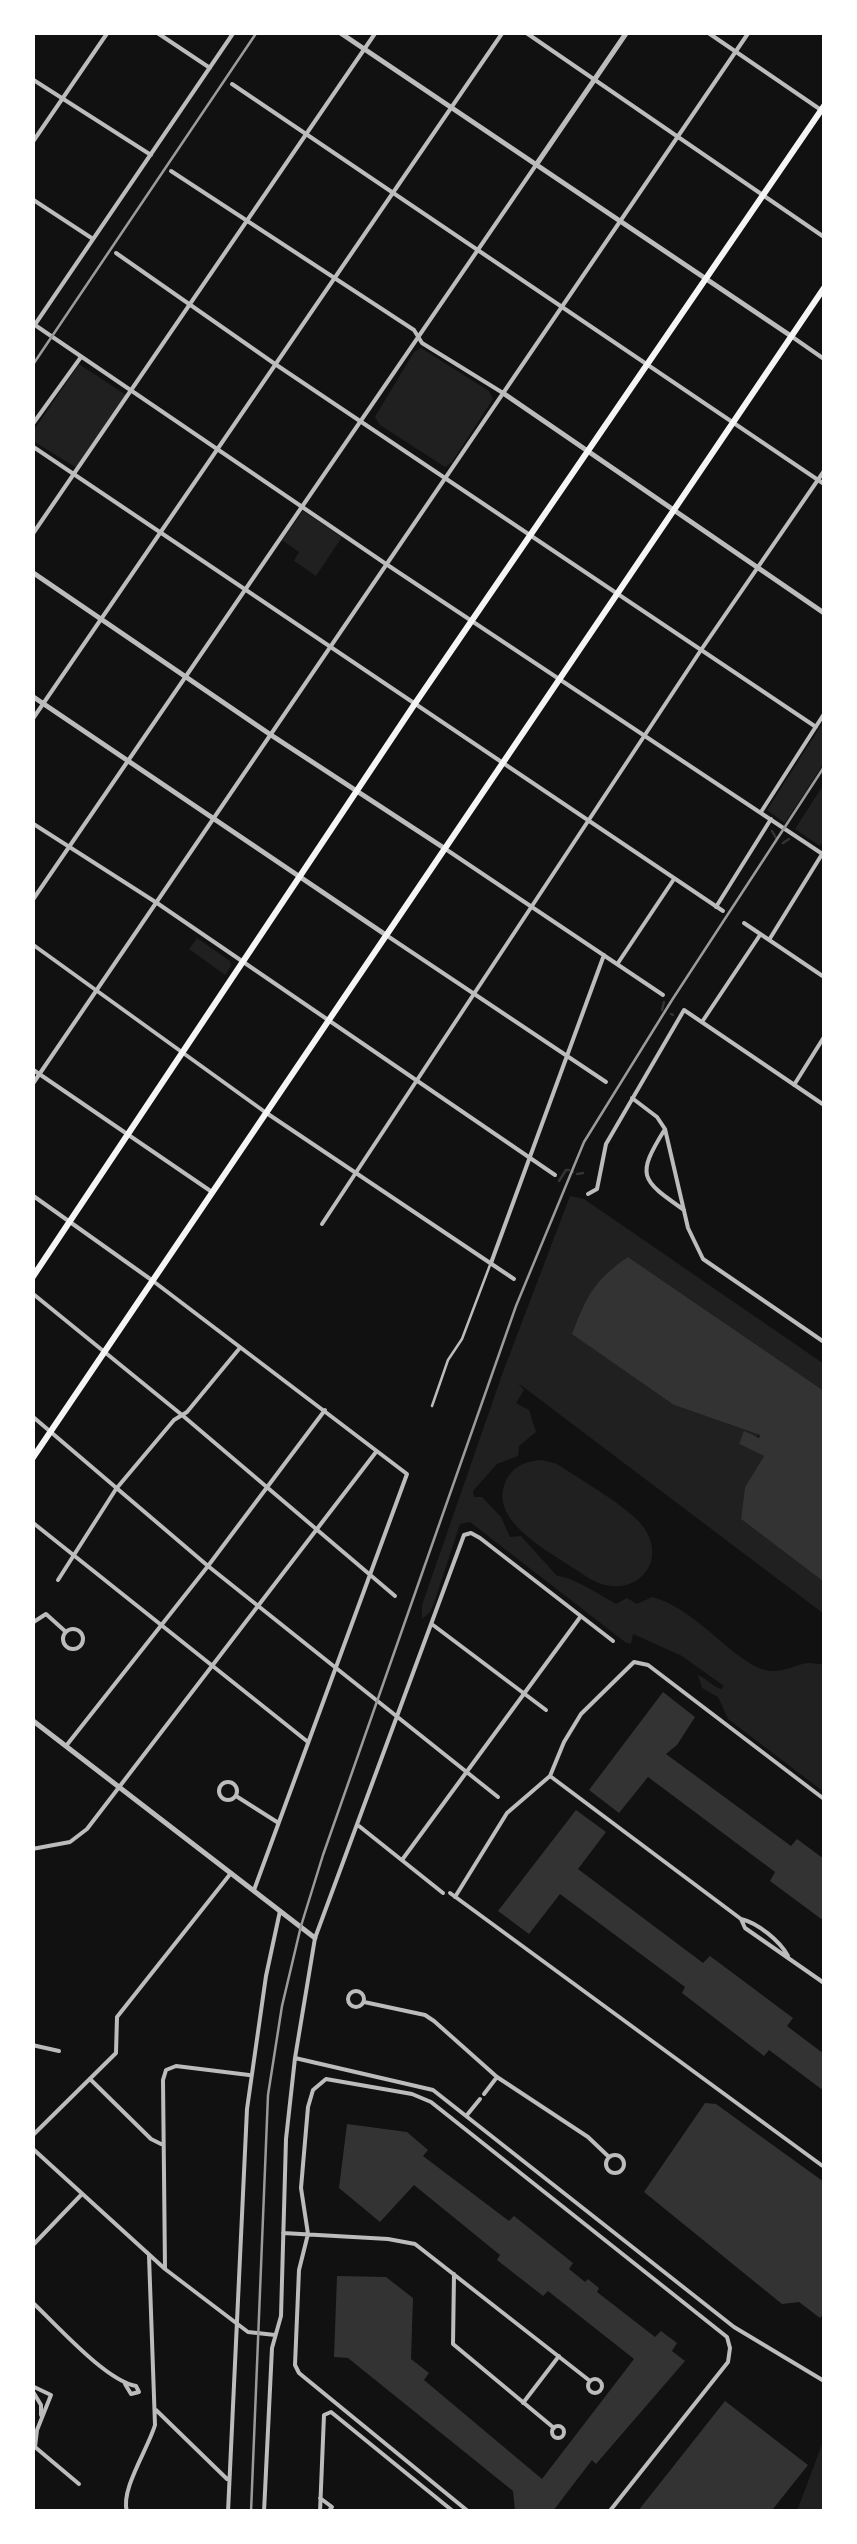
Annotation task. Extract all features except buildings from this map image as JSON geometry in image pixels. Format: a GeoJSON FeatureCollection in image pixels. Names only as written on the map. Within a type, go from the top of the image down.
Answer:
{"type":"FeatureCollection","features":[{"type":"Feature","properties":{"kind":"main road"},"geometry":{"type":"LineString","coordinates":[[32,1278],[414,705],[824,110]]}},
{"type":"Feature","properties":{"kind":"main road"},"geometry":{"type":"LineString","coordinates":[[32,1459],[824,288]]}},
{"type":"Feature","properties":{"kind":"street"},"geometry":{"type":"LineString","coordinates":[[32,143],[108,32]]}},
{"type":"Feature","properties":{"kind":"street"},"geometry":{"type":"LineString","coordinates":[[156,32],[210,68]]}},
{"type":"Feature","properties":{"kind":"street"},"geometry":{"type":"LineString","coordinates":[[234,32],[33,327],[824,854],[769,940]]}},
{"type":"Feature","properties":{"kind":"street"},"geometry":{"type":"LineString","coordinates":[[339,32],[824,359]]}},
{"type":"Feature","properties":{"kind":"street"},"geometry":{"type":"LineString","coordinates":[[32,535],[376,32]]}},
{"type":"Feature","properties":{"kind":"street"},"geometry":{"type":"LineString","coordinates":[[32,720],[502,32]]}},
{"type":"Feature","properties":{"kind":"street"},"geometry":{"type":"LineString","coordinates":[[525,32],[824,236]]}},
{"type":"Feature","properties":{"kind":"street"},"geometry":{"type":"LineString","coordinates":[[32,901],[627,32]]}},
{"type":"Feature","properties":{"kind":"street"},"geometry":{"type":"LineString","coordinates":[[707,32],[824,110]]}},
{"type":"Feature","properties":{"kind":"street"},"geometry":{"type":"LineString","coordinates":[[32,1084],[749,32]]}},
{"type":"Feature","properties":{"kind":"street"},"geometry":{"type":"LineString","coordinates":[[32,79],[151,155]]}},
{"type":"Feature","properties":{"kind":"street"},"geometry":{"type":"LineString","coordinates":[[232,84],[824,484]]}},
{"type":"Feature","properties":{"kind":"street"},"geometry":{"type":"LineString","coordinates":[[172,171],[414,330],[422,343],[503,393],[824,613]]}},
{"type":"Feature","properties":{"kind":"street"},"geometry":{"type":"LineString","coordinates":[[32,198],[93,239]]}},
{"type":"Feature","properties":{"kind":"street"},"geometry":{"type":"LineString","coordinates":[[116,252],[189,306],[816,726]]}},
{"type":"Feature","properties":{"kind":"street"},"geometry":{"type":"LineString","coordinates":[[32,425],[80,357]]}},
{"type":"Feature","properties":{"kind":"street"},"geometry":{"type":"LineString","coordinates":[[32,446],[724,912]]}},
{"type":"Feature","properties":{"kind":"street"},"geometry":{"type":"LineString","coordinates":[[322,1224],[701,650],[824,472]]}},
{"type":"Feature","properties":{"kind":"street"},"geometry":{"type":"LineString","coordinates":[[32,572],[663,995]]}},
{"type":"Feature","properties":{"kind":"street"},"geometry":{"type":"LineString","coordinates":[[32,696],[606,1082]]}},
{"type":"Feature","properties":{"kind":"street"},"geometry":{"type":"LineString","coordinates":[[761,812],[824,714]]}},
{"type":"Feature","properties":{"kind":"street"},"geometry":{"type":"LineString","coordinates":[[716,907],[772,819]]}},
{"type":"Feature","properties":{"kind":"street"},"geometry":{"type":"LineString","coordinates":[[32,823],[554,1175]]}},
{"type":"Feature","properties":{"kind":"street"},"geometry":{"type":"LineString","coordinates":[[618,964],[674,879]]}},
{"type":"Feature","properties":{"kind":"street"},"geometry":{"type":"LineString","coordinates":[[744,922],[824,977]]}},
{"type":"Feature","properties":{"kind":"street"},"geometry":{"type":"LineString","coordinates":[[702,1022],[760,934]]}},
{"type":"Feature","properties":{"kind":"street"},"geometry":{"type":"LineString","coordinates":[[32,944],[266,1112],[514,1279]]}},
{"type":"Feature","properties":{"kind":"street"},"geometry":{"type":"LineString","coordinates":[[491,1263],[604,955]]}},
{"type":"Feature","properties":{"kind":"street"},"geometry":{"type":"LineString","coordinates":[[588,1194],[597,1189],[606,1144],[684,1010],[824,1105]]}},
{"type":"Feature","properties":{"kind":"street"},"geometry":{"type":"LineString","coordinates":[[794,1085],[824,1037]]}},
{"type":"Feature","properties":{"kind":"street"},"geometry":{"type":"LineString","coordinates":[[32,1068],[212,1192]]}},
{"type":"Feature","properties":{"kind":"street"},"geometry":{"type":"LineString","coordinates":[[632,1098],[657,1116],[666,1129],[684,1210],[698,1251],[709,1264],[824,1342]]}},
{"type":"Feature","properties":{"kind":"street"},"geometry":{"type":"LineString","coordinates":[[666,1129],[646,1161],[645,1177],[650,1186],[684,1210]]}},
{"type":"Feature","properties":{"kind":"street"},"geometry":{"type":"LineString","coordinates":[[32,1195],[407,1474],[254,1890]]}},
{"type":"Feature","properties":{"kind":"street"},"geometry":{"type":"LineString","coordinates":[[32,1293],[182,1414],[395,1596]]}},
{"type":"Feature","properties":{"kind":"street"},"geometry":{"type":"LineString","coordinates":[[58,1580],[116,1489],[241,1347]]}},
{"type":"Feature","properties":{"kind":"street"},"geometry":{"type":"LineString","coordinates":[[66,1746],[325,1410]]}},
{"type":"Feature","properties":{"kind":"street"},"geometry":{"type":"LineString","coordinates":[[32,1416],[208,1566],[498,1797]]}},
{"type":"Feature","properties":{"kind":"street"},"geometry":{"type":"LineString","coordinates":[[32,1849],[60,1845],[79,1836],[377,1450]]}},
{"type":"Feature","properties":{"kind":"street"},"geometry":{"type":"LineString","coordinates":[[32,1522],[308,1742]]}},
{"type":"Feature","properties":{"kind":"street"},"geometry":{"type":"LineString","coordinates":[[264,2512],[275,2335],[281,2316],[286,2139],[294,2058],[315,1938],[464,1535],[471,1533],[480,1538],[614,1641]]}},
{"type":"Feature","properties":{"kind":"street"},"geometry":{"type":"LineString","coordinates":[[32,1623],[46,1614],[66,1632]]}},
{"type":"Feature","properties":{"kind":"street"},"geometry":{"type":"LineString","coordinates":[[402,1860],[581,1616]]}},
{"type":"Feature","properties":{"kind":"street"},"geometry":{"type":"LineString","coordinates":[[432,1625],[546,1710]]}},
{"type":"Feature","properties":{"kind":"street"},"geometry":{"type":"LineString","coordinates":[[450,1894],[507,1813],[550,1776],[581,1714],[624,1669],[638,1662],[648,1665],[824,1799]]}},
{"type":"Feature","properties":{"kind":"street"},"geometry":{"type":"LineString","coordinates":[[32,1720],[315,1938]]}},
{"type":"Feature","properties":{"kind":"street"},"geometry":{"type":"LineString","coordinates":[[550,1776],[741,1919],[762,1930],[788,1956],[824,1982]]}},
{"type":"Feature","properties":{"kind":"street"},"geometry":{"type":"LineString","coordinates":[[236,1796],[277,1822]]}},
{"type":"Feature","properties":{"kind":"street"},"geometry":{"type":"LineString","coordinates":[[358,1826],[824,2166]]}},
{"type":"Feature","properties":{"kind":"street"},"geometry":{"type":"LineString","coordinates":[[32,2136],[116,2053],[117,2016],[231,1873]]}},
{"type":"Feature","properties":{"kind":"street"},"geometry":{"type":"LineString","coordinates":[[228,2512],[250,2076],[280,1910]]}},
{"type":"Feature","properties":{"kind":"street"},"geometry":{"type":"LineString","coordinates":[[364,2002],[425,2015],[468,2048],[497,2077],[588,2137],[609,2157]]}},
{"type":"Feature","properties":{"kind":"street"},"geometry":{"type":"LineString","coordinates":[[32,2045],[58,2051]]}},
{"type":"Feature","properties":{"kind":"street"},"geometry":{"type":"LineString","coordinates":[[294,2058],[425,2086],[734,2327],[824,2381]]}},
{"type":"Feature","properties":{"kind":"street"},"geometry":{"type":"LineString","coordinates":[[166,2269],[166,2070],[176,2066],[250,2076]]}},
{"type":"Feature","properties":{"kind":"street"},"geometry":{"type":"LineString","coordinates":[[466,2115],[497,2077]]}},
{"type":"Feature","properties":{"kind":"street"},"geometry":{"type":"LineString","coordinates":[[91,2080],[163,2146]]}},
{"type":"Feature","properties":{"kind":"street"},"geometry":{"type":"LineString","coordinates":[[468,2512],[299,2373],[296,2365],[299,2270],[308,2234],[301,2188],[312,2090],[322,2080],[412,2094],[431,2102],[724,2333],[730,2348],[728,2362],[609,2512]]}},
{"type":"Feature","properties":{"kind":"street"},"geometry":{"type":"LineString","coordinates":[[32,2148],[149,2256],[238,2324],[258,2336],[275,2335]]}},
{"type":"Feature","properties":{"kind":"street"},"geometry":{"type":"LineString","coordinates":[[32,2246],[80,2195]]}},
{"type":"Feature","properties":{"kind":"street"},"geometry":{"type":"LineString","coordinates":[[283,2233],[414,2244],[590,2381]]}},
{"type":"Feature","properties":{"kind":"street"},"geometry":{"type":"LineString","coordinates":[[126,2508],[124,2498],[149,2447],[156,2410],[149,2256]]}},
{"type":"Feature","properties":{"kind":"street"},"geometry":{"type":"LineString","coordinates":[[454,2274],[453,2344],[554,2428]]}},
{"type":"Feature","properties":{"kind":"street"},"geometry":{"type":"LineString","coordinates":[[32,2302],[108,2374],[125,2384]]}},
{"type":"Feature","properties":{"kind":"street"},"geometry":{"type":"LineString","coordinates":[[523,2403],[559,2356]]}},
{"type":"Feature","properties":{"kind":"street"},"geometry":{"type":"LineString","coordinates":[[32,2388],[42,2416]]}},
{"type":"Feature","properties":{"kind":"street"},"geometry":{"type":"LineString","coordinates":[[32,2388],[51,2395],[34,2439],[36,2447],[79,2484]]}},
{"type":"Feature","properties":{"kind":"street"},"geometry":{"type":"LineString","coordinates":[[156,2410],[227,2479]]}},
{"type":"Feature","properties":{"kind":"street"},"geometry":{"type":"LineString","coordinates":[[320,2512],[324,2415],[331,2412],[454,2512]]}},
{"type":"Feature","properties":{"kind":"street"},"geometry":{"type":"LineString","coordinates":[[320,2498],[332,2510]]}},
{"type":"Feature","properties":{"kind":"lane"},"geometry":{"type":"LineString","coordinates":[[432,1406],[491,1263]]}},
{"type":"Feature","properties":{"kind":"shaded area"},"geometry":{"type":"Polygon","coordinates":[[[421,348],[489,391],[493,399],[445,467],[380,425],[375,417],[414,352],[421,348]]]}},
{"type":"Feature","properties":{"kind":"shaded area"},"geometry":{"type":"Polygon","coordinates":[[[79,364],[126,395],[77,468],[33,441],[32,433],[79,364]]]}},
{"type":"Feature","properties":{"kind":"shaded area"},"geometry":{"type":"Polygon","coordinates":[[[303,511],[342,537],[316,576],[294,561],[299,552],[282,540],[303,511]]]}},
{"type":"Feature","properties":{"kind":"shaded area"},"geometry":{"type":"Polygon","coordinates":[[[824,721],[824,763],[785,823],[767,810],[824,721]]]}},
{"type":"Feature","properties":{"kind":"shaded area"},"geometry":{"type":"Polygon","coordinates":[[[824,784],[824,838],[820,846],[795,829],[824,784]]]}},
{"type":"Feature","properties":{"kind":"shaded area"},"geometry":{"type":"Polygon","coordinates":[[[197,938],[230,961],[225,975],[189,949],[197,938]]]}},
{"type":"Feature","properties":{"kind":"shaded area"},"geometry":{"type":"Polygon","coordinates":[[[570,1196],[584,1199],[824,1364],[824,1391],[628,1257],[674,1405],[760,1435],[739,1444],[764,1456],[745,1487],[741,1519],[824,1582],[824,1614],[518,1383],[524,1390],[516,1403],[529,1410],[536,1432],[519,1446],[518,1456],[497,1464],[473,1491],[474,1497],[482,1497],[501,1517],[510,1537],[521,1536],[557,1576],[616,1604],[627,1598],[637,1604],[652,1597],[669,1604],[758,1667],[777,1671],[806,1663],[824,1664],[824,1792],[728,1719],[718,1697],[702,1688],[698,1675],[718,1688],[724,1686],[682,1656],[633,1634],[631,1644],[625,1642],[470,1522],[460,1524],[435,1600],[422,1619],[422,1605],[503,1372],[570,1196]]]}},
{"type":"Feature","properties":{"kind":"shaded area"},"geometry":{"type":"Polygon","coordinates":[[[628,1257],[824,1391],[824,1582],[741,1519],[745,1487],[764,1456],[739,1444],[744,1431],[759,1438],[760,1435],[674,1405],[572,1334],[593,1290],[628,1257]]]}},
{"type":"Feature","properties":{"kind":"shaded area"},"geometry":{"type":"Polygon","coordinates":[[[542,1460],[557,1464],[638,1520],[651,1542],[652,1556],[640,1578],[615,1586],[600,1583],[542,1548],[515,1524],[502,1498],[505,1483],[520,1465],[542,1460]]]}},
{"type":"Feature","properties":{"kind":"shaded area"},"geometry":{"type":"Polygon","coordinates":[[[663,1692],[695,1717],[677,1745],[666,1754],[791,1846],[797,1839],[824,1859],[824,1921],[770,1881],[775,1872],[648,1777],[619,1813],[589,1790],[663,1692]]]}},
{"type":"Feature","properties":{"kind":"shaded area"},"geometry":{"type":"Polygon","coordinates":[[[576,1810],[606,1832],[578,1869],[703,1963],[710,1956],[793,2018],[787,2026],[824,2054],[824,2091],[769,2050],[764,2056],[682,1993],[685,1987],[560,1894],[529,1934],[498,1911],[576,1810]]]}},
{"type":"Feature","properties":{"kind":"shaded area"},"geometry":{"type":"Polygon","coordinates":[[[705,2103],[716,2104],[824,2182],[824,2313],[820,2318],[799,2302],[782,2304],[644,2192],[705,2103]]]}},
{"type":"Feature","properties":{"kind":"shaded area"},"geometry":{"type":"Polygon","coordinates":[[[347,2124],[407,2132],[428,2150],[423,2156],[509,2221],[514,2216],[573,2263],[569,2269],[599,2288],[597,2292],[655,2337],[661,2331],[677,2343],[672,2351],[685,2361],[596,2464],[592,2460],[553,2511],[515,2511],[513,2491],[348,2358],[334,2357],[337,2276],[386,2277],[413,2298],[411,2359],[429,2373],[424,2380],[542,2479],[634,2359],[548,2291],[543,2296],[497,2260],[500,2255],[414,2185],[380,2222],[339,2188],[347,2124]]]}},
{"type":"Feature","properties":{"kind":"shaded area"},"geometry":{"type":"Polygon","coordinates":[[[725,2401],[808,2465],[775,2511],[638,2511],[725,2401]]]}},
{"type":"Feature","properties":{"kind":"shaded area"},"geometry":{"type":"Polygon","coordinates":[[[824,2439],[824,2511],[797,2511],[824,2439]]]}},
{"type":"Feature","properties":{"kind":"waterway"},"geometry":{"type":"LineString","coordinates":[[772,831],[776,838]]}},
{"type":"Feature","properties":{"kind":"waterway"},"geometry":{"type":"LineString","coordinates":[[783,843],[789,839]]}},
{"type":"Feature","properties":{"kind":"waterway"},"geometry":{"type":"LineString","coordinates":[[662,1010],[664,1002]]}},
{"type":"Feature","properties":{"kind":"waterway"},"geometry":{"type":"LineString","coordinates":[[559,1181],[569,1170]]}},
{"type":"Feature","properties":{"kind":"waterway"},"geometry":{"type":"LineString","coordinates":[[577,1174],[583,1173]]}},
{"type":"Feature","properties":{"kind":"tram line"},"geometry":{"type":"LineString","coordinates":[[251,2512],[268,2095],[282,2006],[323,1855],[516,1306],[584,1142],[824,767]]}},
{"type":"Feature","properties":{"kind":"railway"},"geometry":{"type":"LineString","coordinates":[[32,366],[257,32]]}}]}
